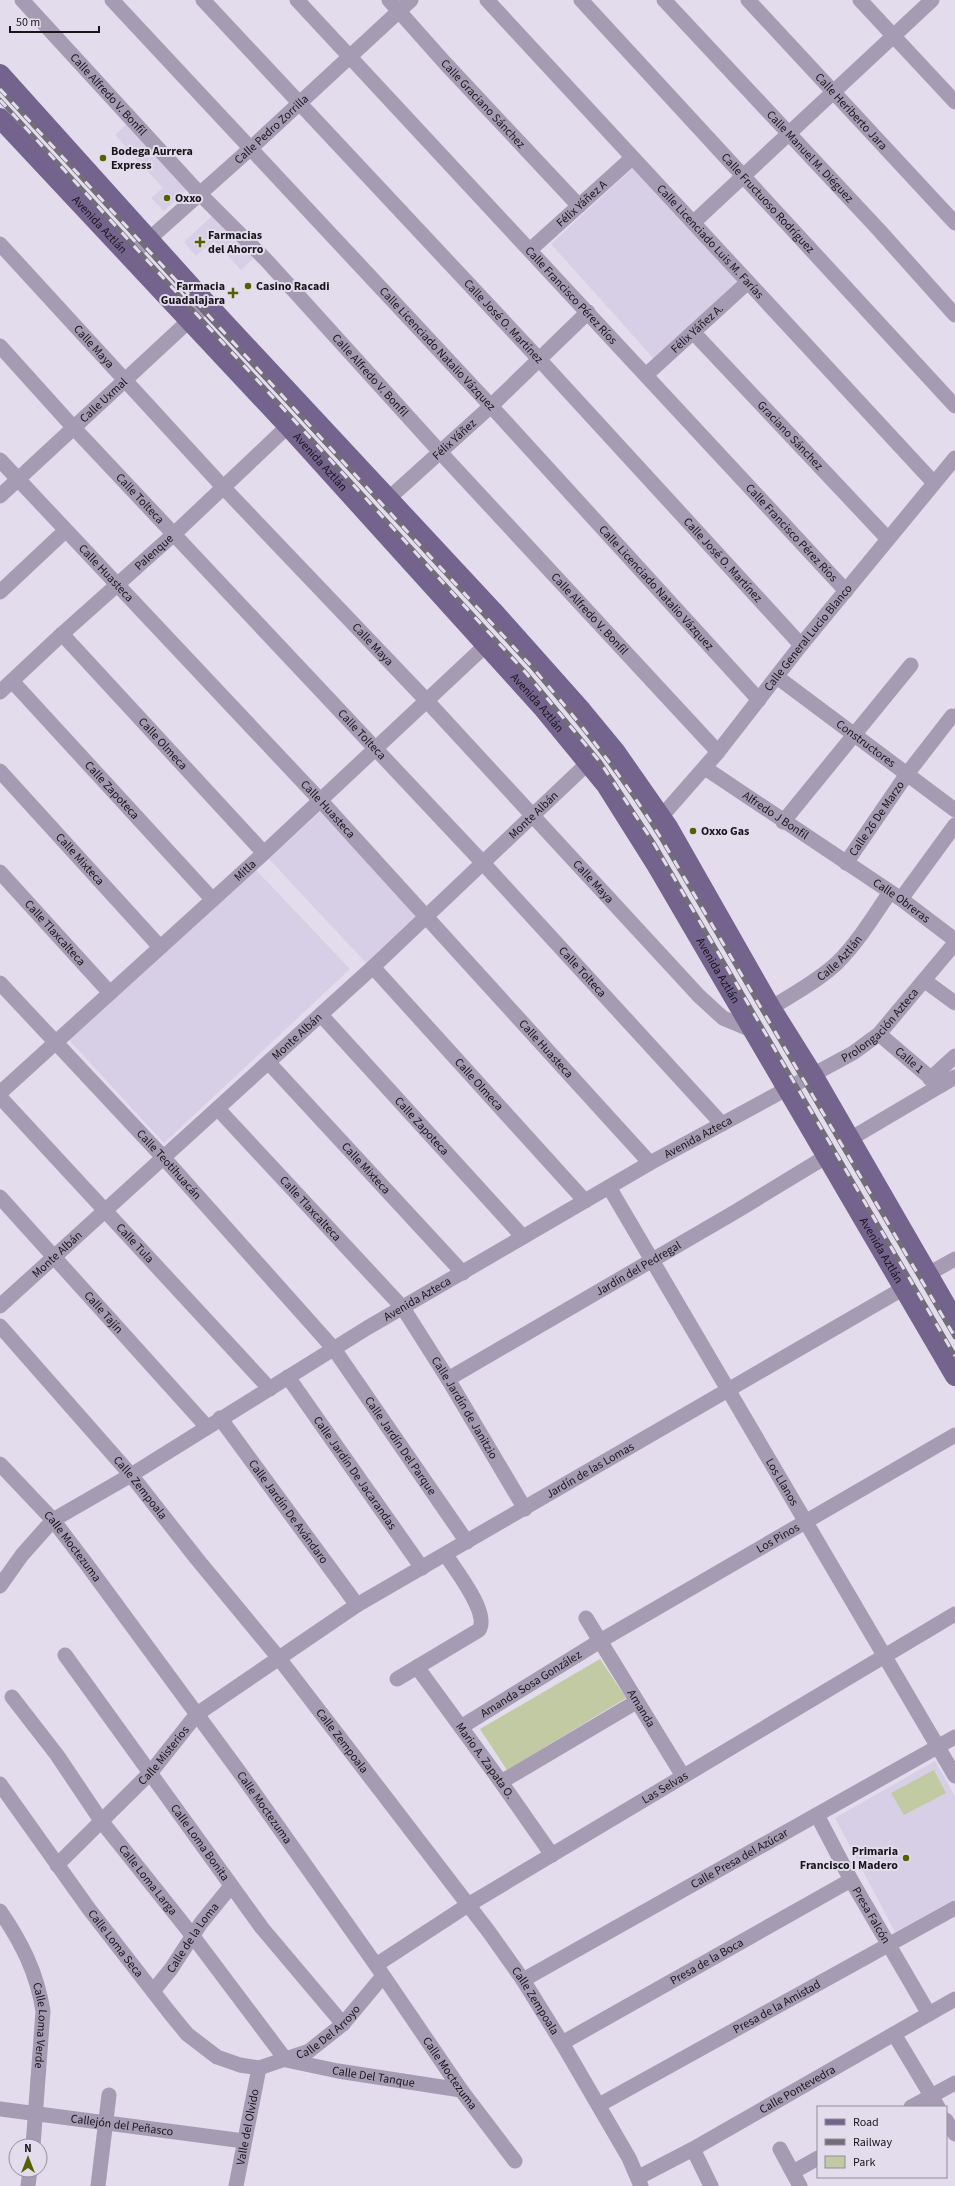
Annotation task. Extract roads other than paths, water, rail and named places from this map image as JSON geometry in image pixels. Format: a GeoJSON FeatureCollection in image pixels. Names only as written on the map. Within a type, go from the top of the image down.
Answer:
{"type":"FeatureCollection","features":[{"type":"Feature","properties":{"kind":"main road","name":"Avenida Aztlán"},"geometry":{"type":"LineString","coordinates":[[0,74],[207,304],[463,578],[582,711],[615,751],[662,817],[771,1008],[813,1075],[955,1321]]}},
{"type":"Feature","properties":{"kind":"main road","name":"Avenida Aztlán"},"geometry":{"type":"LineString","coordinates":[[0,118],[288,426],[486,645],[589,762],[628,818],[788,1088],[955,1376]]}},
{"type":"Feature","properties":{"kind":"street","name":"Calle Alfredo V. Bonfil"},"geometry":{"type":"LineString","coordinates":[[22,0],[200,194],[267,261],[440,452],[718,752]]}},
{"type":"Feature","properties":{"kind":"street","name":"Calle Licenciado Natalio Vázquez"},"geometry":{"type":"LineString","coordinates":[[112,0],[491,406],[759,700]]}},
{"type":"Feature","properties":{"kind":"street","name":"Calle José O. Martínez"},"geometry":{"type":"LineString","coordinates":[[203,0],[539,359],[801,645]]}},
{"type":"Feature","properties":{"kind":"street","name":"Calle Francisco Pérez Ríos"},"geometry":{"type":"LineString","coordinates":[[297,0],[531,249],[727,464],[846,591]]}},
{"type":"Feature","properties":{"kind":"street","name":"Calle Pedro Zorrilla"},"geometry":{"type":"LineString","coordinates":[[130,256],[300,103],[349,56],[394,5],[411,0]]}},
{"type":"Feature","properties":{"kind":"street","name":"Calle Licenciado Luis M. Farías"},"geometry":{"type":"LineString","coordinates":[[487,0],[934,483]]}},
{"type":"Feature","properties":{"kind":"street","name":"Calle Fructuoso Rodríguez"},"geometry":{"type":"LineString","coordinates":[[581,0],[955,406]]}},
{"type":"Feature","properties":{"kind":"street","name":"Calle Manuel M. Diéguez"},"geometry":{"type":"LineString","coordinates":[[664,0],[880,230],[955,315]]}},
{"type":"Feature","properties":{"kind":"street","name":"Calle Heriberto Jara"},"geometry":{"type":"LineString","coordinates":[[748,0],[955,223]]}},
{"type":"Feature","properties":{"kind":"street"},"geometry":{"type":"LineString","coordinates":[[860,0],[955,102]]}},
{"type":"Feature","properties":{"kind":"street"},"geometry":{"type":"LineString","coordinates":[[694,222],[932,0]]}},
{"type":"Feature","properties":{"kind":"street","name":"Calle Graciano Sánchez"},"geometry":{"type":"LineString","coordinates":[[394,5],[445,63],[579,206]]}},
{"type":"Feature","properties":{"kind":"street","name":"Félix Yáñez A"},"geometry":{"type":"LineString","coordinates":[[531,249],[632,158]]}},
{"type":"Feature","properties":{"kind":"street","name":"Calle Maya"},"geometry":{"type":"LineString","coordinates":[[0,244],[223,487],[427,701],[709,1006],[731,1023],[754,1031]]}},
{"type":"Feature","properties":{"kind":"street","name":"Félix Yáñez A."},"geometry":{"type":"LineString","coordinates":[[646,375],[748,282]]}},
{"type":"Feature","properties":{"kind":"street","name":"Calle Uxmal"},"geometry":{"type":"LineString","coordinates":[[0,496],[207,304]]}},
{"type":"Feature","properties":{"kind":"street","name":"Félix Yáñez"},"geometry":{"type":"LineString","coordinates":[[388,499],[491,406],[588,312]]}},
{"type":"Feature","properties":{"kind":"street","name":"Graciano Sánchez"},"geometry":{"type":"LineString","coordinates":[[693,332],[888,539]]}},
{"type":"Feature","properties":{"kind":"street","name":"Calle Tolteca"},"geometry":{"type":"LineString","coordinates":[[0,346],[73,427],[483,863],[722,1124]]}},
{"type":"Feature","properties":{"kind":"street","name":"Palenque"},"geometry":{"type":"LineString","coordinates":[[0,692],[62,634],[174,534],[288,426]]}},
{"type":"Feature","properties":{"kind":"street","name":"Calle General Lucio Blanco"},"geometry":{"type":"LineString","coordinates":[[662,817],[705,768],[801,645],[955,458]]}},
{"type":"Feature","properties":{"kind":"street","name":"Calle Huasteca"},"geometry":{"type":"LineString","coordinates":[[0,460],[427,915],[650,1163]]}},
{"type":"Feature","properties":{"kind":"street"},"geometry":{"type":"LineString","coordinates":[[0,592],[65,531]]}},
{"type":"Feature","properties":{"kind":"street","name":"Calle Olmeca"},"geometry":{"type":"LineString","coordinates":[[62,634],[264,853]]}},
{"type":"Feature","properties":{"kind":"street","name":"Mitla"},"geometry":{"type":"LineString","coordinates":[[0,1093],[264,853],[486,645]]}},
{"type":"Feature","properties":{"kind":"street"},"geometry":{"type":"LineString","coordinates":[[783,822],[911,665]]}},
{"type":"Feature","properties":{"kind":"street","name":"Constructores"},"geometry":{"type":"LineString","coordinates":[[777,677],[955,810]]}},
{"type":"Feature","properties":{"kind":"street","name":"Calle Zapoteca"},"geometry":{"type":"LineString","coordinates":[[12,681],[212,899]]}},
{"type":"Feature","properties":{"kind":"street","name":"Calle 26 De Marzo"},"geometry":{"type":"LineString","coordinates":[[846,863],[907,774],[952,716]]}},
{"type":"Feature","properties":{"kind":"street","name":"Monte Albán"},"geometry":{"type":"LineString","coordinates":[[0,1306],[373,967],[589,762]]}},
{"type":"Feature","properties":{"kind":"street","name":"Alfredo J Bonfíl"},"geometry":{"type":"LineString","coordinates":[[705,768],[846,863]]}},
{"type":"Feature","properties":{"kind":"street","name":"Calle Mixteca"},"geometry":{"type":"LineString","coordinates":[[0,771],[160,947]]}},
{"type":"Feature","properties":{"kind":"street","name":"Calle Aztlán"},"geometry":{"type":"LineString","coordinates":[[771,1008],[816,979],[837,963],[955,825]]}},
{"type":"Feature","properties":{"kind":"street","name":"Calle Obreras"},"geometry":{"type":"LineString","coordinates":[[846,863],[895,896],[955,942]]}},
{"type":"Feature","properties":{"kind":"street","name":"Calle Tlaxcalteca"},"geometry":{"type":"LineString","coordinates":[[0,872],[110,992]]}},
{"type":"Feature","properties":{"kind":"street","name":"Prolongación Azteca"},"geometry":{"type":"LineString","coordinates":[[788,1088],[853,1053],[880,1034],[925,981],[955,942]]}},
{"type":"Feature","properties":{"kind":"street","name":"Calle Olmeca"},"geometry":{"type":"LineString","coordinates":[[373,967],[585,1201]]}},
{"type":"Feature","properties":{"kind":"street"},"geometry":{"type":"LineString","coordinates":[[925,981],[955,1003]]}},
{"type":"Feature","properties":{"kind":"street","name":"Calle Teotihuacán"},"geometry":{"type":"LineString","coordinates":[[0,983],[163,1158],[334,1350]]}},
{"type":"Feature","properties":{"kind":"street","name":"Calle Zapoteca"},"geometry":{"type":"LineString","coordinates":[[321,1015],[523,1237]]}},
{"type":"Feature","properties":{"kind":"street","name":"Calle 1"},"geometry":{"type":"LineString","coordinates":[[880,1034],[935,1082]]}},
{"type":"Feature","properties":{"kind":"street"},"geometry":{"type":"LineString","coordinates":[[850,1139],[935,1082],[955,1056]]}},
{"type":"Feature","properties":{"kind":"street","name":"Calle Mixteca"},"geometry":{"type":"LineString","coordinates":[[269,1063],[463,1273]]}},
{"type":"Feature","properties":{"kind":"street"},"geometry":{"type":"LineString","coordinates":[[935,1082],[955,1078]]}},
{"type":"Feature","properties":{"kind":"street","name":"Avenida Azteca"},"geometry":{"type":"LineString","coordinates":[[0,1586],[6,1570],[53,1520],[131,1475],[220,1418],[523,1237],[650,1163],[788,1088]]}},
{"type":"Feature","properties":{"kind":"street","name":"Calle Tula"},"geometry":{"type":"LineString","coordinates":[[0,1097],[270,1388]]}},
{"type":"Feature","properties":{"kind":"street","name":"Calle Tlaxcalteca"},"geometry":{"type":"LineString","coordinates":[[218,1109],[403,1308]]}},
{"type":"Feature","properties":{"kind":"street","name":"Jardín del Pedregal"},"geometry":{"type":"LineString","coordinates":[[448,1379],[735,1212],[827,1156]]}},
{"type":"Feature","properties":{"kind":"street","name":"Los Llanos"},"geometry":{"type":"LineString","coordinates":[[609,1187],[955,1776]]}},
{"type":"Feature","properties":{"kind":"street","name":"Calle Tajín"},"geometry":{"type":"LineString","coordinates":[[0,1197],[55,1256],[207,1427]]}},
{"type":"Feature","properties":{"kind":"street"},"geometry":{"type":"LineString","coordinates":[[928,1274],[955,1259]]}},
{"type":"Feature","properties":{"kind":"street","name":"Jardín de las Lomas"},"geometry":{"type":"LineString","coordinates":[[278,1657],[358,1605],[526,1509],[904,1288]]}},
{"type":"Feature","properties":{"kind":"street","name":"Calle Jardín de Janitzio"},"geometry":{"type":"LineString","coordinates":[[403,1308],[448,1379],[526,1509]]}},
{"type":"Feature","properties":{"kind":"street","name":"Calle Zempoala"},"geometry":{"type":"LineString","coordinates":[[0,1326],[131,1475],[197,1559],[278,1657],[468,1905],[523,1980],[599,2105],[640,2182]]}},
{"type":"Feature","properties":{"kind":"street","name":"Calle Jardín Del Parque"},"geometry":{"type":"LineString","coordinates":[[334,1350],[467,1542]]}},
{"type":"Feature","properties":{"kind":"street","name":"Calle Jardín De Jacarandas"},"geometry":{"type":"LineString","coordinates":[[288,1377],[422,1568]]}},
{"type":"Feature","properties":{"kind":"street","name":"Calle Jardín De Avándaro"},"geometry":{"type":"LineString","coordinates":[[220,1418],[358,1605]]}},
{"type":"Feature","properties":{"kind":"street","name":"Los Pinos"},"geometry":{"type":"LineString","coordinates":[[600,1642],[806,1520],[955,1435]]}},
{"type":"Feature","properties":{"kind":"street","name":"Calle Moctezuma"},"geometry":{"type":"LineString","coordinates":[[0,1464],[53,1520],[197,1714],[380,1970],[462,2090],[516,2161]]}},
{"type":"Feature","properties":{"kind":"street"},"geometry":{"type":"LineString","coordinates":[[397,1679],[479,1630],[482,1623],[480,1611],[446,1555]]}},
{"type":"Feature","properties":{"kind":"street","name":"Las Selvas"},"geometry":{"type":"LineString","coordinates":[[380,1970],[468,1905],[955,1614]]}},
{"type":"Feature","properties":{"kind":"street","name":"Amanda"},"geometry":{"type":"LineString","coordinates":[[586,1618],[636,1702],[683,1776]]}},
{"type":"Feature","properties":{"kind":"street","name":"Amanda Sosa González"},"geometry":{"type":"LineString","coordinates":[[461,1727],[600,1642]]}},
{"type":"Feature","properties":{"kind":"street","name":"Calle Loma Bonita"},"geometry":{"type":"LineString","coordinates":[[66,1655],[262,1928],[343,2024]]}},
{"type":"Feature","properties":{"kind":"street","name":"Calle Misterios"},"geometry":{"type":"LineString","coordinates":[[57,1865],[151,1772],[197,1714],[278,1657]]}},
{"type":"Feature","properties":{"kind":"street","name":"Mario A. Zapata O."},"geometry":{"type":"LineString","coordinates":[[417,1667],[552,1855]]}},
{"type":"Feature","properties":{"kind":"street","name":"Calle Loma Larga"},"geometry":{"type":"LineString","coordinates":[[12,1697],[56,1755],[102,1822],[192,1935],[286,2060]]}},
{"type":"Feature","properties":{"kind":"street"},"geometry":{"type":"LineString","coordinates":[[501,1782],[636,1702]]}},
{"type":"Feature","properties":{"kind":"street","name":"Calle Presa del Azúcar"},"geometry":{"type":"LineString","coordinates":[[523,1980],[955,1738]]}},
{"type":"Feature","properties":{"kind":"street","name":"Calle Loma Seca"},"geometry":{"type":"LineString","coordinates":[[0,1784],[89,1909],[187,2034],[205,2050],[217,2057],[240,2065],[259,2068]]}},
{"type":"Feature","properties":{"kind":"street","name":"Presa Falcón"},"geometry":{"type":"LineString","coordinates":[[817,1815],[851,1880],[929,2014]]}},
{"type":"Feature","properties":{"kind":"street","name":"Presa de la Boca"},"geometry":{"type":"LineString","coordinates":[[562,2043],[851,1880]]}},
{"type":"Feature","properties":{"kind":"street","name":"Calle de la Loma"},"geometry":{"type":"LineString","coordinates":[[154,1990],[171,1969],[192,1935],[231,1886]]}},
{"type":"Feature","properties":{"kind":"street","name":"Presa de la Amistad"},"geometry":{"type":"LineString","coordinates":[[599,2105],[955,1908]]}},
{"type":"Feature","properties":{"kind":"street","name":"Calle Loma Verde"},"geometry":{"type":"LineString","coordinates":[[0,1916],[25,1950],[36,1976],[40,1994],[43,2026],[34,2138]]}},
{"type":"Feature","properties":{"kind":"street","name":"Calle Del Arroyo"},"geometry":{"type":"LineString","coordinates":[[259,2068],[309,2051],[343,2024],[380,1970]]}},
{"type":"Feature","properties":{"kind":"street","name":"Calle Pontevedra"},"geometry":{"type":"LineString","coordinates":[[640,2182],[693,2149],[955,1999]]}},
{"type":"Feature","properties":{"kind":"street"},"geometry":{"type":"LineString","coordinates":[[894,2034],[935,2101]]}},
{"type":"Feature","properties":{"kind":"street","name":"Calle Del Tanque"},"geometry":{"type":"LineString","coordinates":[[286,2060],[346,2072],[462,2090]]}},
{"type":"Feature","properties":{"kind":"street","name":"Valle del Olvido"},"geometry":{"type":"LineString","coordinates":[[236,2186],[259,2068]]}},
{"type":"Feature","properties":{"kind":"street"},"geometry":{"type":"LineString","coordinates":[[915,2106],[935,2101],[955,2083]]}},
{"type":"Feature","properties":{"kind":"street"},"geometry":{"type":"LineString","coordinates":[[98,2186],[109,2095]]}},
{"type":"Feature","properties":{"kind":"street","name":"Callejón del Peñasco"},"geometry":{"type":"LineString","coordinates":[[0,2110],[244,2141]]}},
{"type":"Feature","properties":{"kind":"street"},"geometry":{"type":"LineString","coordinates":[[947,2122],[955,2134]]}},
{"type":"Feature","properties":{"kind":"street"},"geometry":{"type":"LineString","coordinates":[[693,2149],[711,2186]]}},
{"type":"Feature","properties":{"kind":"street"},"geometry":{"type":"LineString","coordinates":[[780,2149],[800,2186]]}},
{"type":"Feature","properties":{"kind":"street"},"geometry":{"type":"LineString","coordinates":[[793,2172],[817,2159]]}},
{"type":"Feature","properties":{"kind":"railway"},"geometry":{"type":"LineString","coordinates":[[0,89],[533,668],[600,750],[661,838],[955,1337]]}},
{"type":"Feature","properties":{"kind":"railway"},"geometry":{"type":"LineString","coordinates":[[0,100],[526,673],[600,762],[653,842],[955,1356]]}},
{"type":"Feature","properties":{"kind":"place","name":"Bodega Aurrera Express"},"geometry":{"type":"Point","coordinates":[103,158]}},
{"type":"Feature","properties":{"kind":"place","name":"Oxxo"},"geometry":{"type":"Point","coordinates":[167,198]}},
{"type":"Feature","properties":{"kind":"place","name":"Farmacias del Ahorro"},"geometry":{"type":"Point","coordinates":[200,242]}},
{"type":"Feature","properties":{"kind":"place","name":"Casino Racadi"},"geometry":{"type":"Point","coordinates":[248,286]}},
{"type":"Feature","properties":{"kind":"place","name":"Farmacia Guadalajara"},"geometry":{"type":"Point","coordinates":[233,293]}},
{"type":"Feature","properties":{"kind":"place","name":"Oxxo Gas"},"geometry":{"type":"Point","coordinates":[693,831]}},
{"type":"Feature","properties":{"kind":"place","name":"Primaria Francisco I Madero"},"geometry":{"type":"Point","coordinates":[906,1858]}}]}
